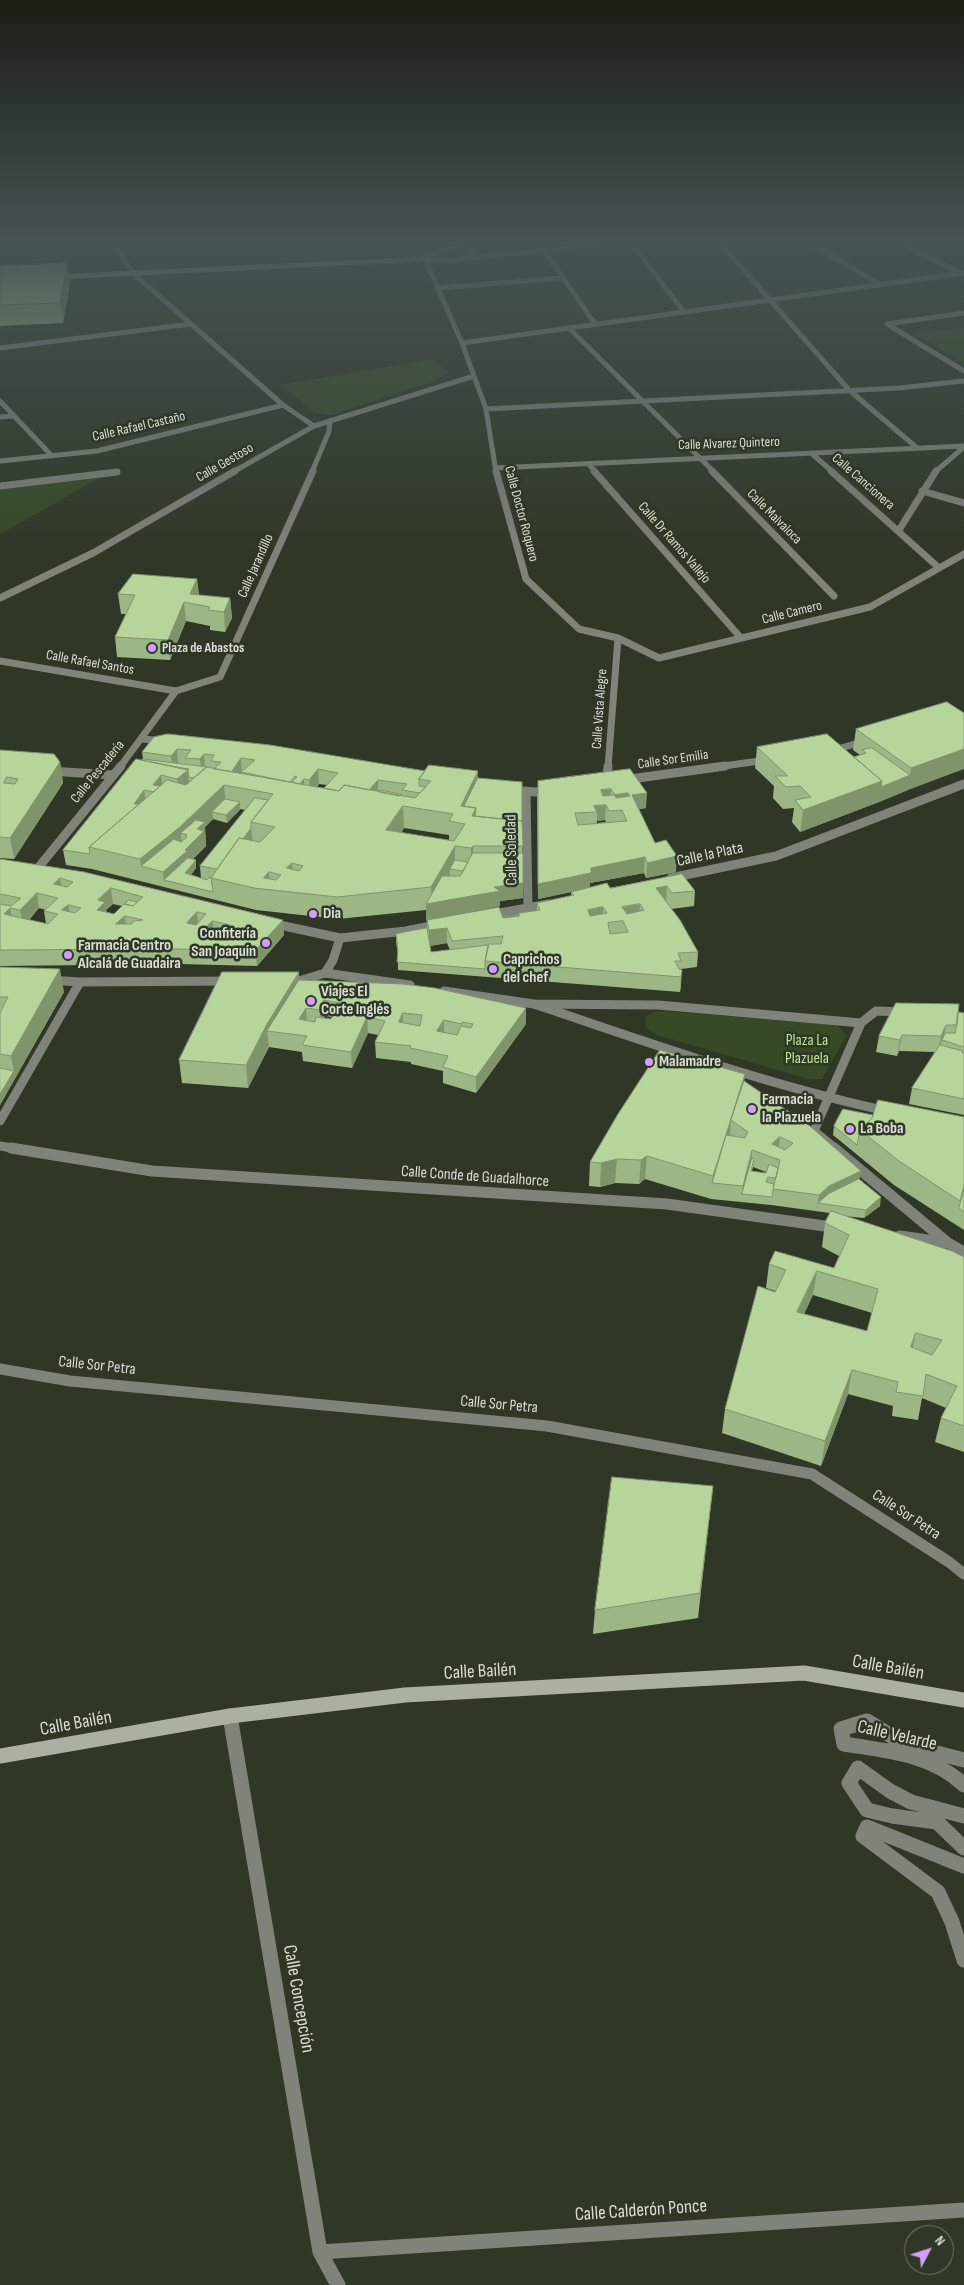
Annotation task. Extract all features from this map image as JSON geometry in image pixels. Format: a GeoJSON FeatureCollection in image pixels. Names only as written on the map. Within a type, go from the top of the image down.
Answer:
{"type":"FeatureCollection","features":[{"type":"Feature","properties":{"kind":"street"},"geometry":{"type":"LineString","coordinates":[[221,351],[283,405],[314,426]]}},
{"type":"Feature","properties":{"kind":"street","name":"Calle Doctor Roquero"},"geometry":{"type":"LineString","coordinates":[[465,351],[486,409],[495,468],[526,580],[579,629],[618,638]]}},
{"type":"Feature","properties":{"kind":"street","name":"Calle Malvaloca"},"geometry":{"type":"LineString","coordinates":[[593,351],[644,400],[696,457],[834,596]]}},
{"type":"Feature","properties":{"kind":"street"},"geometry":{"type":"LineString","coordinates":[[815,351],[849,390],[916,447]]}},
{"type":"Feature","properties":{"kind":"street"},"geometry":{"type":"LineString","coordinates":[[931,351],[964,371]]}},
{"type":"Feature","properties":{"kind":"street","name":"Calle Gestoso"},"geometry":{"type":"LineString","coordinates":[[0,598],[93,553],[314,426],[474,376]]}},
{"type":"Feature","properties":{"kind":"street"},"geometry":{"type":"LineString","coordinates":[[486,409],[900,388],[964,381]]}},
{"type":"Feature","properties":{"kind":"street"},"geometry":{"type":"LineString","coordinates":[[0,401],[52,456]]}},
{"type":"Feature","properties":{"kind":"street","name":"Calle Rafael Castaño"},"geometry":{"type":"LineString","coordinates":[[0,461],[97,452],[283,405]]}},
{"type":"Feature","properties":{"kind":"street"},"geometry":{"type":"LineString","coordinates":[[0,417],[14,416]]}},
{"type":"Feature","properties":{"kind":"street","name":"Calle Jarandillo"},"geometry":{"type":"LineString","coordinates":[[176,691],[220,677],[316,464],[329,431],[330,421]]}},
{"type":"Feature","properties":{"kind":"street","name":"Calle Alvarez Quintero"},"geometry":{"type":"LineString","coordinates":[[495,468],[589,465],[696,457],[916,447],[964,447]]}},
{"type":"Feature","properties":{"kind":"street"},"geometry":{"type":"LineString","coordinates":[[899,530],[936,471],[964,447]]}},
{"type":"Feature","properties":{"kind":"street","name":"Calle Cancionera"},"geometry":{"type":"LineString","coordinates":[[811,453],[938,567]]}},
{"type":"Feature","properties":{"kind":"street","name":"Calle Dr Ramos Vallejo"},"geometry":{"type":"LineString","coordinates":[[589,465],[741,638]]}},
{"type":"Feature","properties":{"kind":"street"},"geometry":{"type":"LineString","coordinates":[[0,486],[117,472]]}},
{"type":"Feature","properties":{"kind":"street"},"geometry":{"type":"LineString","coordinates":[[922,491],[964,504]]}},
{"type":"Feature","properties":{"kind":"street","name":"Calle Camero"},"geometry":{"type":"LineString","coordinates":[[618,638],[659,658],[870,607],[964,554]]}},
{"type":"Feature","properties":{"kind":"street","name":"Calle Vista Alegre"},"geometry":{"type":"LineString","coordinates":[[607,782],[618,638]]}},
{"type":"Feature","properties":{"kind":"street","name":"Calle Rafael Santos"},"geometry":{"type":"LineString","coordinates":[[0,661],[176,691]]}},
{"type":"Feature","properties":{"kind":"street","name":"Calle Pescadería"},"geometry":{"type":"LineString","coordinates":[[38,868],[142,739],[176,691]]}},
{"type":"Feature","properties":{"kind":"street"},"geometry":{"type":"LineString","coordinates":[[142,739],[172,742]]}},
{"type":"Feature","properties":{"kind":"street"},"geometry":{"type":"LineString","coordinates":[[826,752],[872,739]]}},
{"type":"Feature","properties":{"kind":"street","name":"Calle Sor Emilia"},"geometry":{"type":"LineString","coordinates":[[598,783],[778,758]]}},
{"type":"Feature","properties":{"kind":"street"},"geometry":{"type":"LineString","coordinates":[[38,770],[113,775]]}},
{"type":"Feature","properties":{"kind":"street","name":"Calle la Plata"},"geometry":{"type":"LineString","coordinates":[[663,880],[776,856],[964,784]]}},
{"type":"Feature","properties":{"kind":"street"},"geometry":{"type":"LineString","coordinates":[[500,789],[526,791],[562,788]]}},
{"type":"Feature","properties":{"kind":"street","name":"Calle Soledad"},"geometry":{"type":"LineString","coordinates":[[526,791],[528,908]]}},
{"type":"Feature","properties":{"kind":"street"},"geometry":{"type":"LineString","coordinates":[[29,867],[48,870]]}},
{"type":"Feature","properties":{"kind":"street"},"geometry":{"type":"LineString","coordinates":[[481,917],[559,902]]}},
{"type":"Feature","properties":{"kind":"street"},"geometry":{"type":"LineString","coordinates":[[265,921],[340,938],[394,932],[453,922]]}},
{"type":"Feature","properties":{"kind":"street"},"geometry":{"type":"LineString","coordinates":[[325,973],[333,960],[340,938]]}},
{"type":"Feature","properties":{"kind":"street"},"geometry":{"type":"LineString","coordinates":[[278,981],[299,981],[325,973],[416,986]]}},
{"type":"Feature","properties":{"kind":"street"},"geometry":{"type":"LineString","coordinates":[[36,979],[80,982],[240,981]]}},
{"type":"Feature","properties":{"kind":"street"},"geometry":{"type":"LineString","coordinates":[[0,1122],[80,982]]}},
{"type":"Feature","properties":{"kind":"street"},"geometry":{"type":"LineString","coordinates":[[436,990],[534,1004],[658,1005],[861,1023]]}},
{"type":"Feature","properties":{"kind":"street"},"geometry":{"type":"LineString","coordinates":[[534,1004],[668,1049],[828,1098],[896,1112]]}},
{"type":"Feature","properties":{"kind":"street"},"geometry":{"type":"LineString","coordinates":[[915,1012],[876,1011],[861,1023],[814,1130],[948,1243],[964,1252]]}},
{"type":"Feature","properties":{"kind":"street","name":"Calle Conde de Guadalhorce"},"geometry":{"type":"LineString","coordinates":[[0,1146],[152,1171],[667,1204],[851,1229]]}},
{"type":"Feature","properties":{"kind":"street"},"geometry":{"type":"LineString","coordinates":[[890,1235],[948,1243]]}},
{"type":"Feature","properties":{"kind":"street","name":"Calle Sor Petra"},"geometry":{"type":"LineString","coordinates":[[0,1370],[70,1380],[547,1426],[812,1474],[949,1562],[964,1574]]}},
{"type":"Feature","properties":{"kind":"street","name":"Calle Bailén"},"geometry":{"type":"LineString","coordinates":[[0,1756],[230,1716],[405,1695],[804,1673],[964,1700]]}},
{"type":"Feature","properties":{"kind":"street","name":"Calle Concepción"},"geometry":{"type":"LineString","coordinates":[[230,1716],[320,2252],[338,2285]]}},
{"type":"Feature","properties":{"kind":"street","name":"Calle Velarde"},"geometry":{"type":"LineString","coordinates":[[964,1760],[906,1745],[867,1721],[841,1729],[844,1744],[935,1763],[964,1784]]}},
{"type":"Feature","properties":{"kind":"street"},"geometry":{"type":"LineString","coordinates":[[964,1816],[911,1802],[890,1791],[858,1768],[849,1783],[867,1810],[892,1816],[937,1822],[964,1848]]}},
{"type":"Feature","properties":{"kind":"street"},"geometry":{"type":"LineString","coordinates":[[964,1866],[867,1827],[863,1836],[938,1892],[952,1922],[964,1960]]}},
{"type":"Feature","properties":{"kind":"street","name":"Calle Calderón Ponce"},"geometry":{"type":"LineString","coordinates":[[320,2252],[964,2210]]}},
{"type":"Feature","properties":{"kind":"green space"},"geometry":{"type":"Polygon","coordinates":[[[943,351],[964,351],[964,363],[943,351]]]}},
{"type":"Feature","properties":{"kind":"green space"},"geometry":{"type":"Polygon","coordinates":[[[434,359],[450,373],[429,383],[331,415],[315,413],[280,385],[434,359]]]}},
{"type":"Feature","properties":{"kind":"green space"},"geometry":{"type":"Polygon","coordinates":[[[105,475],[0,534],[0,488],[105,475]]]}},
{"type":"Feature","properties":{"kind":"green space","name":"Plaza La Plazuela"},"geometry":{"type":"Polygon","coordinates":[[[665,1011],[836,1025],[847,1035],[822,1079],[808,1079],[657,1035],[645,1027],[646,1017],[654,1012],[665,1011]]]}},
{"type":"Feature","properties":{"kind":"building"},"geometry":{"type":"Polygon","coordinates":[[[133,574],[197,579],[190,594],[230,598],[224,612],[208,610],[210,607],[184,602],[168,640],[115,637],[135,595],[118,594],[133,574]]]}},
{"type":"Feature","properties":{"kind":"building"},"geometry":{"type":"Polygon","coordinates":[[[947,702],[964,713],[964,749],[911,768],[856,729],[947,702]]]}},
{"type":"Feature","properties":{"kind":"building"},"geometry":{"type":"Polygon","coordinates":[[[168,734],[270,745],[425,771],[419,779],[419,786],[426,787],[420,793],[402,790],[407,784],[378,780],[369,790],[344,785],[339,791],[324,788],[338,773],[318,769],[309,780],[304,779],[300,784],[292,782],[297,777],[295,776],[290,782],[241,772],[255,760],[241,758],[232,771],[240,773],[214,769],[221,762],[211,761],[214,755],[204,754],[200,759],[185,758],[191,750],[177,749],[171,756],[142,752],[154,737],[168,734]]]}},
{"type":"Feature","properties":{"kind":"building"},"geometry":{"type":"Polygon","coordinates":[[[827,734],[882,781],[803,810],[795,800],[811,797],[800,786],[786,787],[775,776],[788,776],[757,747],[827,734]]]}},
{"type":"Feature","properties":{"kind":"building"},"geometry":{"type":"Polygon","coordinates":[[[872,748],[910,775],[881,787],[882,781],[854,757],[866,753],[862,750],[872,748]]]}},
{"type":"Feature","properties":{"kind":"building"},"geometry":{"type":"Polygon","coordinates":[[[0,750],[54,754],[60,762],[10,838],[0,837],[0,750]],[[7,777],[4,783],[15,784],[18,779],[7,777]]]}},
{"type":"Feature","properties":{"kind":"building"},"geometry":{"type":"Polygon","coordinates":[[[136,759],[188,770],[177,779],[161,775],[153,785],[160,786],[154,792],[144,790],[134,804],[139,804],[89,847],[90,854],[63,850],[136,759]]]}},
{"type":"Feature","properties":{"kind":"building"},"geometry":{"type":"Polygon","coordinates":[[[143,759],[207,767],[194,778],[189,777],[189,769],[143,759]]]}},
{"type":"Feature","properties":{"kind":"building"},"geometry":{"type":"Polygon","coordinates":[[[429,765],[478,771],[461,806],[476,808],[472,816],[522,821],[523,846],[473,846],[471,848],[455,846],[431,887],[337,897],[254,888],[211,878],[239,838],[260,842],[275,827],[251,822],[273,794],[224,785],[180,827],[140,859],[89,847],[167,780],[186,785],[206,767],[339,791],[344,785],[415,798],[431,781],[419,779],[429,765]],[[403,806],[386,830],[454,841],[465,824],[449,821],[453,814],[403,806]],[[292,863],[287,868],[299,871],[303,866],[292,863]],[[269,872],[264,878],[276,880],[281,875],[269,872]]]}},
{"type":"Feature","properties":{"kind":"building"},"geometry":{"type":"Polygon","coordinates":[[[630,769],[647,793],[632,795],[655,843],[666,840],[677,856],[647,863],[645,857],[591,868],[591,873],[538,884],[538,781],[630,769]],[[611,789],[601,790],[603,796],[615,795],[611,789]],[[628,793],[615,795],[616,798],[630,796],[628,793]],[[606,805],[594,806],[597,812],[575,813],[578,825],[627,821],[622,810],[609,811],[606,805]]]}},
{"type":"Feature","properties":{"kind":"building"},"geometry":{"type":"Polygon","coordinates":[[[478,778],[522,782],[522,821],[475,816],[476,808],[464,806],[478,778]]]}},
{"type":"Feature","properties":{"kind":"building"},"geometry":{"type":"Polygon","coordinates":[[[380,790],[401,794],[400,796],[379,792],[380,790]]]}},
{"type":"Feature","properties":{"kind":"building"},"geometry":{"type":"Polygon","coordinates":[[[255,798],[268,800],[251,822],[251,828],[243,839],[239,838],[217,869],[200,866],[255,798]]]}},
{"type":"Feature","properties":{"kind":"building"},"geometry":{"type":"Polygon","coordinates":[[[225,799],[240,802],[226,815],[212,812],[225,799]]]}},
{"type":"Feature","properties":{"kind":"building"},"geometry":{"type":"Polygon","coordinates":[[[196,820],[205,822],[197,829],[204,831],[185,850],[187,851],[163,872],[141,866],[174,839],[181,842],[187,837],[185,836],[187,835],[181,833],[196,820]]]}},
{"type":"Feature","properties":{"kind":"building"},"geometry":{"type":"Polygon","coordinates":[[[473,853],[523,853],[523,883],[494,887],[500,891],[426,904],[442,876],[460,876],[473,853]]]}},
{"type":"Feature","properties":{"kind":"building"},"geometry":{"type":"Polygon","coordinates":[[[188,858],[196,860],[185,873],[207,880],[209,877],[211,878],[213,892],[164,880],[188,858]]]}},
{"type":"Feature","properties":{"kind":"building"},"geometry":{"type":"Polygon","coordinates":[[[0,859],[84,872],[283,920],[255,951],[178,949],[0,950],[0,904],[11,906],[21,898],[0,894],[0,859]],[[60,878],[54,884],[67,887],[73,882],[60,878]],[[111,888],[98,900],[105,902],[97,910],[114,914],[124,904],[133,906],[143,897],[111,888]],[[37,893],[20,910],[10,908],[4,914],[48,924],[58,914],[44,911],[58,898],[37,893]],[[68,905],[62,910],[75,913],[81,908],[68,905]],[[197,912],[187,923],[196,925],[206,914],[197,912]],[[125,916],[116,924],[132,924],[133,921],[143,920],[125,916]],[[213,921],[205,928],[223,933],[230,925],[213,921]]]}},
{"type":"Feature","properties":{"kind":"building"},"geometry":{"type":"Polygon","coordinates":[[[455,860],[468,862],[463,871],[450,869],[455,860]]]}},
{"type":"Feature","properties":{"kind":"building"},"geometry":{"type":"Polygon","coordinates":[[[682,874],[695,891],[672,893],[667,886],[656,888],[680,920],[698,952],[678,953],[681,961],[675,961],[679,969],[682,970],[681,977],[485,961],[489,944],[501,944],[503,936],[452,941],[447,928],[429,930],[427,920],[499,907],[503,918],[519,916],[519,913],[540,910],[537,903],[574,895],[571,892],[607,883],[610,888],[682,874]],[[640,904],[622,907],[627,914],[644,910],[640,904]],[[603,907],[588,910],[590,916],[607,913],[603,907]],[[623,921],[608,923],[610,934],[628,932],[623,921]]]}},
{"type":"Feature","properties":{"kind":"building"},"geometry":{"type":"Polygon","coordinates":[[[129,900],[137,902],[133,906],[125,904],[129,900]]]}},
{"type":"Feature","properties":{"kind":"building"},"geometry":{"type":"Polygon","coordinates":[[[427,928],[431,952],[488,945],[485,969],[397,962],[396,934],[427,928]]]}},
{"type":"Feature","properties":{"kind":"building"},"geometry":{"type":"Polygon","coordinates":[[[0,967],[60,969],[11,1056],[0,1054],[0,1013],[8,997],[0,997],[0,967]]]}},
{"type":"Feature","properties":{"kind":"building"},"geometry":{"type":"Polygon","coordinates":[[[222,972],[299,972],[267,1024],[246,1065],[179,1060],[222,972]]]}},
{"type":"Feature","properties":{"kind":"building"},"geometry":{"type":"Polygon","coordinates":[[[299,980],[403,984],[435,988],[526,1008],[476,1077],[443,1067],[448,1056],[410,1048],[411,1046],[375,1042],[385,1021],[367,1017],[351,1052],[302,1045],[307,1036],[267,1031],[299,980]],[[324,1000],[320,1010],[306,1008],[299,1019],[315,1022],[316,1017],[331,1019],[340,1003],[324,1000]],[[403,1013],[399,1022],[420,1026],[422,1015],[403,1013]],[[444,1020],[437,1031],[457,1035],[461,1026],[471,1028],[473,1024],[462,1022],[462,1024],[444,1020]]]}},
{"type":"Feature","properties":{"kind":"building"},"geometry":{"type":"Polygon","coordinates":[[[896,1003],[959,1004],[957,1025],[946,1025],[941,1036],[902,1035],[900,1040],[879,1036],[896,1003]]]}},
{"type":"Feature","properties":{"kind":"building"},"geometry":{"type":"Polygon","coordinates":[[[958,1012],[964,1013],[964,1047],[942,1040],[945,1033],[955,1033],[958,1012]]]}},
{"type":"Feature","properties":{"kind":"building"},"geometry":{"type":"Polygon","coordinates":[[[940,1045],[963,1051],[964,1053],[964,1099],[912,1088],[940,1045]]]}},
{"type":"Feature","properties":{"kind":"building"},"geometry":{"type":"Polygon","coordinates":[[[660,1050],[745,1074],[713,1176],[647,1156],[641,1160],[617,1159],[601,1163],[590,1162],[618,1114],[660,1050]]]}},
{"type":"Feature","properties":{"kind":"building"},"geometry":{"type":"Polygon","coordinates":[[[0,1068],[14,1071],[0,1094],[0,1068]]]}},
{"type":"Feature","properties":{"kind":"building"},"geometry":{"type":"Polygon","coordinates":[[[744,1081],[810,1126],[861,1171],[829,1186],[819,1195],[773,1189],[780,1160],[752,1150],[743,1186],[712,1183],[726,1135],[745,1138],[748,1132],[731,1120],[744,1081]],[[780,1137],[772,1144],[785,1150],[793,1143],[780,1137]]]}},
{"type":"Feature","properties":{"kind":"building"},"geometry":{"type":"Polygon","coordinates":[[[878,1100],[964,1117],[964,1186],[960,1201],[899,1161],[860,1130],[872,1118],[878,1100]]]}},
{"type":"Feature","properties":{"kind":"building"},"geometry":{"type":"Polygon","coordinates":[[[843,1109],[873,1115],[860,1130],[857,1145],[834,1126],[843,1109]]]}},
{"type":"Feature","properties":{"kind":"building"},"geometry":{"type":"Polygon","coordinates":[[[752,1158],[754,1159],[751,1171],[766,1173],[769,1164],[778,1168],[776,1178],[768,1177],[766,1182],[774,1184],[772,1197],[742,1194],[752,1158]]]}},
{"type":"Feature","properties":{"kind":"building"},"geometry":{"type":"Polygon","coordinates":[[[859,1179],[881,1197],[866,1210],[818,1203],[828,1194],[859,1179]]]}},
{"type":"Feature","properties":{"kind":"building"},"geometry":{"type":"Polygon","coordinates":[[[964,1190],[964,1212],[959,1208],[964,1190]]]}},
{"type":"Feature","properties":{"kind":"building"},"geometry":{"type":"Polygon","coordinates":[[[831,1211],[952,1251],[964,1257],[964,1426],[941,1418],[957,1386],[926,1374],[923,1396],[896,1392],[898,1382],[852,1370],[825,1441],[725,1409],[758,1286],[775,1292],[786,1270],[769,1264],[775,1251],[834,1268],[849,1235],[825,1223],[831,1211]],[[817,1271],[797,1312],[867,1331],[878,1289],[817,1271]],[[916,1333],[911,1347],[932,1355],[942,1340],[916,1333]]]}},
{"type":"Feature","properties":{"kind":"building"},"geometry":{"type":"Polygon","coordinates":[[[612,1477],[713,1486],[700,1593],[595,1610],[612,1477]]]}},
{"type":"Feature","properties":{"kind":"place","name":"Plaza de Abastos"},"geometry":{"type":"Point","coordinates":[152,648]}},
{"type":"Feature","properties":{"kind":"place","name":"Dia"},"geometry":{"type":"Point","coordinates":[313,914]}},
{"type":"Feature","properties":{"kind":"place","name":"Confitería San Joaquín"},"geometry":{"type":"Point","coordinates":[266,943]}},
{"type":"Feature","properties":{"kind":"place","name":"Farmacia Centro Alcalá de Guadaira"},"geometry":{"type":"Point","coordinates":[68,955]}},
{"type":"Feature","properties":{"kind":"place","name":"Caprichos del chef"},"geometry":{"type":"Point","coordinates":[493,969]}},
{"type":"Feature","properties":{"kind":"place","name":"Viajes El Corte Inglés"},"geometry":{"type":"Point","coordinates":[311,1001]}},
{"type":"Feature","properties":{"kind":"place","name":"Malamadre"},"geometry":{"type":"Point","coordinates":[649,1062]}},
{"type":"Feature","properties":{"kind":"place","name":"Farmacia la Plazuela"},"geometry":{"type":"Point","coordinates":[752,1109]}},
{"type":"Feature","properties":{"kind":"place","name":"La Boba"},"geometry":{"type":"Point","coordinates":[850,1129]}}]}
